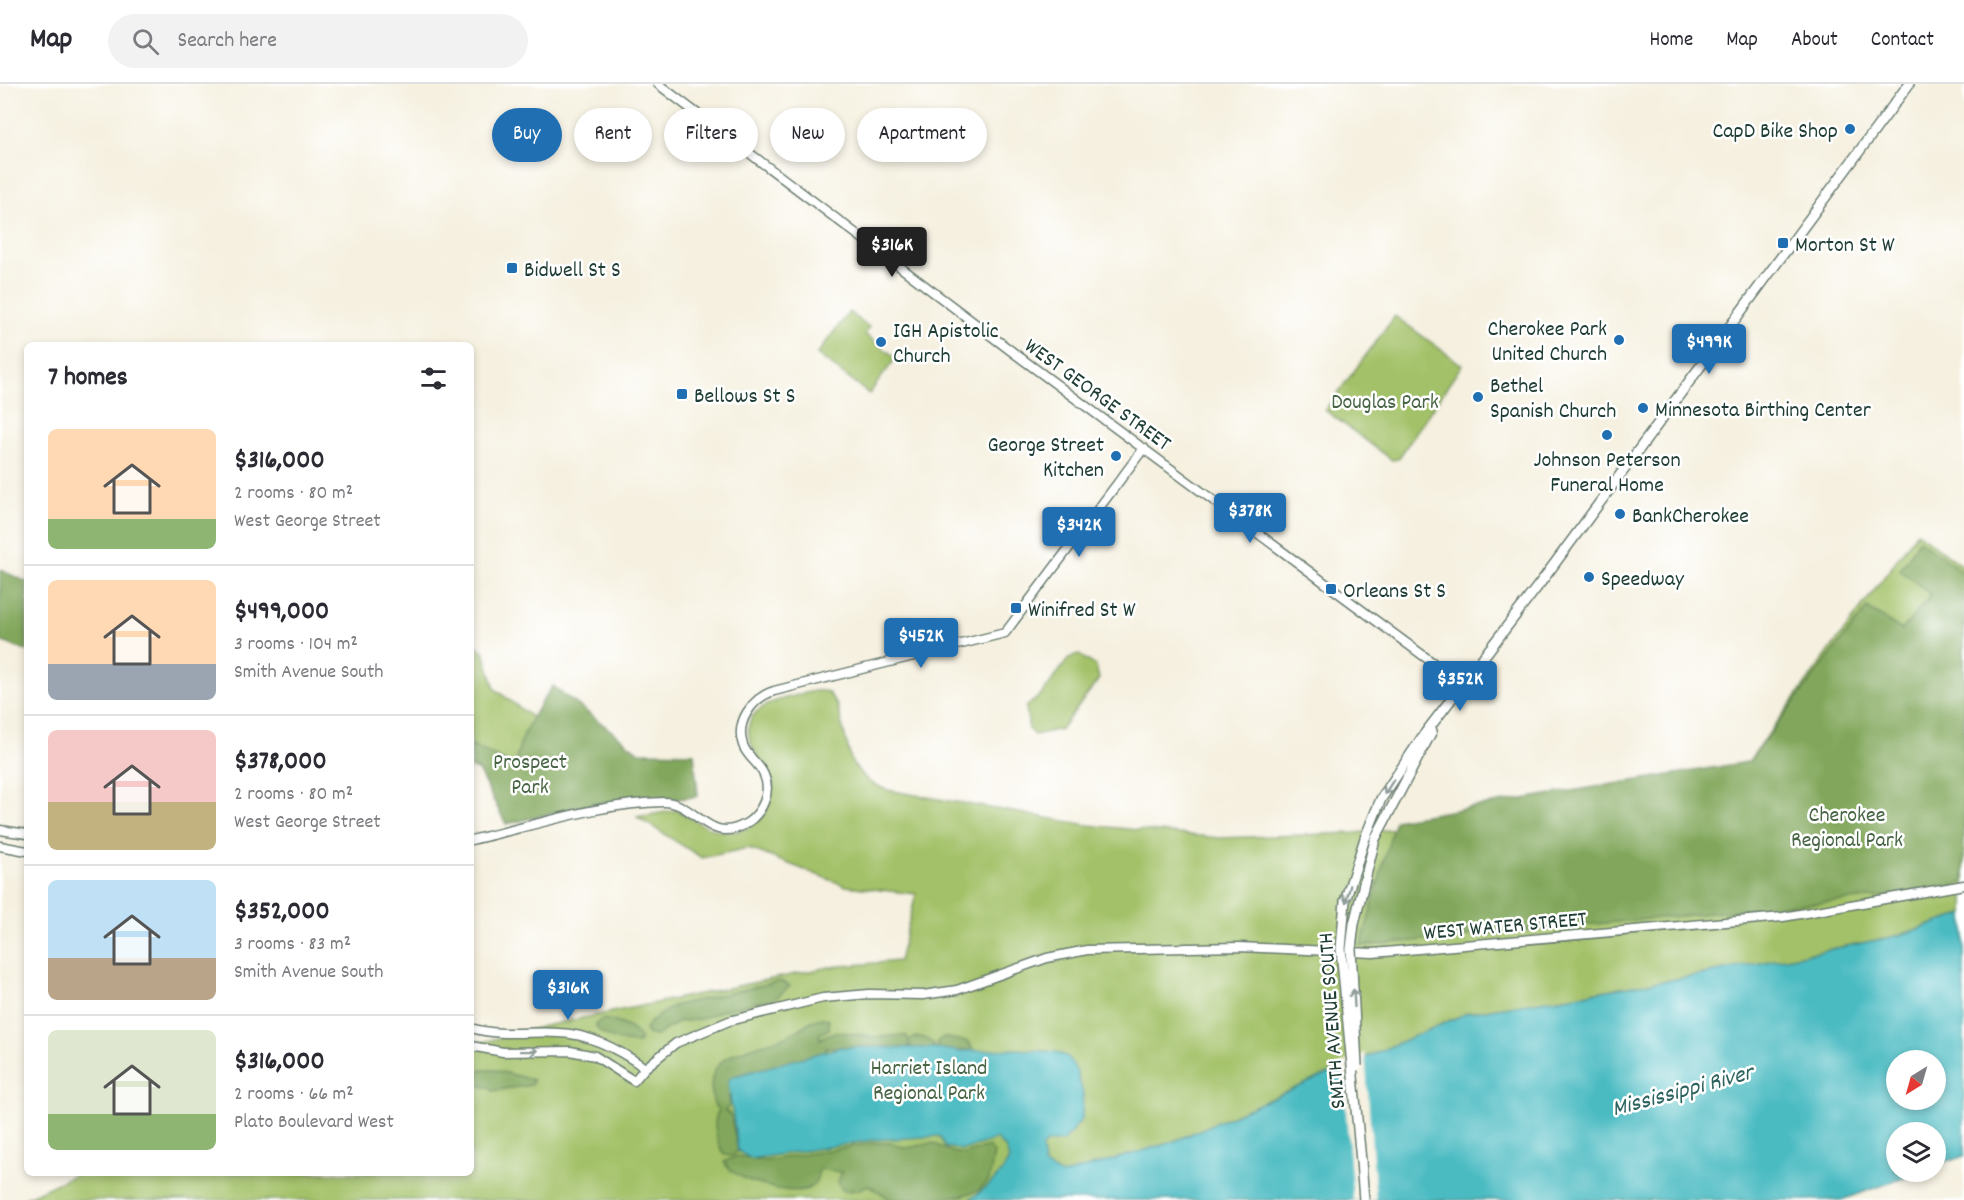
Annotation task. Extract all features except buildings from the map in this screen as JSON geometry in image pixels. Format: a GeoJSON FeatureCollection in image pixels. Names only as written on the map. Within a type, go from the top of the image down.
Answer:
{"type":"FeatureCollection","features":[{"type":"Feature","properties":{"kind":"main road","name":"SMITH AVENUE SOUTH"},"geometry":{"type":"LineString","coordinates":[[1361,1161],[1351,949],[1358,902],[1375,839],[1436,723],[1909,84]]}},
{"type":"Feature","properties":{"kind":"main road","name":"SMITH AVENUE SOUTH"},"geometry":{"type":"LineString","coordinates":[[1364,1200],[1341,949],[1346,901],[1365,838],[1386,792],[1423,736],[1436,723]]}},
{"type":"Feature","properties":{"kind":"street","name":"WEST GEORGE STREET"},"geometry":{"type":"LineString","coordinates":[[658,84],[1463,685]]}},
{"type":"Feature","properties":{"kind":"street"},"geometry":{"type":"LineString","coordinates":[[474,839],[594,810],[666,802],[717,829],[742,826],[762,808],[766,791],[764,773],[743,745],[741,733],[744,718],[759,698],[774,691],[1005,633],[1144,448]]}},
{"type":"Feature","properties":{"kind":"street"},"geometry":{"type":"LineString","coordinates":[[0,831],[24,834]]}},
{"type":"Feature","properties":{"kind":"street"},"geometry":{"type":"LineString","coordinates":[[0,846],[24,850]]}},
{"type":"Feature","properties":{"kind":"street","name":"WEST WATER STREET"},"geometry":{"type":"LineString","coordinates":[[474,1047],[503,1052],[570,1051],[596,1056],[634,1081],[645,1068],[676,1043],[729,1021],[823,998],[870,994],[923,995],[957,990],[1047,958],[1087,950],[1239,947],[1373,953],[1783,917],[1964,885]]}},
{"type":"Feature","properties":{"kind":"street"},"geometry":{"type":"LineString","coordinates":[[474,1028],[502,1034],[560,1033],[590,1038],[614,1048],[645,1068]]}},
{"type":"Feature","properties":{"kind":"green space"},"geometry":{"type":"Polygon","coordinates":[[[849,312],[869,327],[865,334],[896,358],[869,394],[817,354],[849,312]]]}},
{"type":"Feature","properties":{"kind":"green space","name":"Douglas Park"},"geometry":{"type":"Polygon","coordinates":[[[1395,316],[1462,365],[1398,459],[1392,460],[1325,410],[1395,316]]]}},
{"type":"Feature","properties":{"kind":"green space"},"geometry":{"type":"Polygon","coordinates":[[[1917,532],[1964,567],[1964,914],[1897,936],[1700,975],[1467,1013],[1172,1142],[1062,1175],[994,1181],[969,1200],[22,1200],[72,1176],[474,1176],[474,1044],[549,1025],[829,967],[899,961],[916,894],[846,886],[748,848],[702,858],[637,817],[677,810],[698,823],[721,831],[733,832],[755,824],[767,811],[773,782],[751,743],[748,732],[750,721],[756,712],[768,704],[807,692],[828,692],[837,705],[852,763],[869,782],[887,790],[1088,825],[1219,838],[1355,833],[1460,823],[1748,762],[1917,532]]]}},
{"type":"Feature","properties":{"kind":"green space","name":"Cherokee Regional Park"},"geometry":{"type":"Polygon","coordinates":[[[1919,540],[1964,573],[1964,882],[1934,892],[1361,946],[1395,820],[1748,762],[1867,608],[1902,630],[1931,595],[1900,570],[1919,540]]]}},
{"type":"Feature","properties":{"kind":"green space"},"geometry":{"type":"Polygon","coordinates":[[[0,570],[24,581],[24,650],[0,641],[0,570]]]}},
{"type":"Feature","properties":{"kind":"green space","name":"Prospect Park"},"geometry":{"type":"Polygon","coordinates":[[[474,644],[484,652],[495,689],[640,800],[591,805],[506,824],[478,770],[474,769],[474,644]]]}},
{"type":"Feature","properties":{"kind":"green space"},"geometry":{"type":"Polygon","coordinates":[[[1078,654],[1096,666],[1099,679],[1061,729],[1034,735],[1029,730],[1026,707],[1042,694],[1069,658],[1078,654]]]}},
{"type":"Feature","properties":{"kind":"green space"},"geometry":{"type":"Polygon","coordinates":[[[553,686],[639,752],[694,753],[698,796],[672,800],[592,804],[506,824],[478,770],[474,769],[474,746],[515,766],[520,744],[540,705],[553,686]]]}},
{"type":"Feature","properties":{"kind":"green space"},"geometry":{"type":"Polygon","coordinates":[[[780,981],[790,986],[772,1001],[720,1011],[701,1019],[678,1022],[656,1036],[648,1034],[645,1030],[651,1021],[673,1006],[780,981]]]}},
{"type":"Feature","properties":{"kind":"green space"},"geometry":{"type":"Polygon","coordinates":[[[602,1019],[629,1027],[640,1038],[638,1043],[620,1041],[598,1030],[595,1025],[602,1019]]]}},
{"type":"Feature","properties":{"kind":"green space"},"geometry":{"type":"Polygon","coordinates":[[[829,1019],[829,1029],[819,1034],[820,1039],[838,1032],[874,1037],[907,1036],[909,1041],[922,1037],[934,1045],[935,1051],[913,1049],[909,1044],[907,1050],[826,1047],[827,1054],[732,1093],[729,1096],[730,1106],[725,1110],[731,1116],[738,1151],[732,1156],[725,1155],[716,1133],[715,1121],[719,1110],[714,1103],[711,1090],[712,1077],[717,1066],[728,1057],[789,1035],[812,1021],[829,1019]]]}},
{"type":"Feature","properties":{"kind":"green space"},"geometry":{"type":"Polygon","coordinates":[[[943,1037],[968,1042],[974,1050],[938,1051],[937,1042],[943,1037]]]}},
{"type":"Feature","properties":{"kind":"green space"},"geometry":{"type":"Polygon","coordinates":[[[474,1070],[495,1070],[533,1080],[531,1085],[493,1091],[488,1087],[474,1085],[474,1070]]]}},
{"type":"Feature","properties":{"kind":"green space"},"geometry":{"type":"Polygon","coordinates":[[[872,1143],[891,1143],[907,1148],[933,1143],[952,1152],[963,1154],[989,1147],[994,1153],[989,1180],[979,1190],[961,1196],[892,1200],[868,1185],[858,1190],[843,1191],[838,1182],[842,1172],[820,1169],[815,1182],[809,1188],[777,1189],[750,1181],[730,1169],[724,1162],[737,1156],[765,1161],[872,1143]]]}},
{"type":"Feature","properties":{"kind":"water","name":"Mississippi River"},"geometry":{"type":"Polygon","coordinates":[[[1964,914],[1964,1156],[1946,1162],[1946,1122],[1886,1122],[1886,1182],[1892,1182],[1842,1200],[969,1200],[997,1177],[1009,1159],[1006,1149],[996,1139],[963,1150],[945,1147],[940,1136],[873,1140],[751,1159],[738,1151],[728,1082],[731,1077],[841,1047],[935,1048],[959,1051],[1015,1049],[1056,1052],[1068,1057],[1076,1070],[1083,1093],[1082,1119],[1064,1141],[1046,1143],[1042,1147],[1044,1165],[1062,1175],[1172,1142],[1467,1013],[1700,975],[1897,936],[1964,914]]]}},
{"type":"Feature","properties":{"kind":"pier"},"geometry":{"type":"Polygon","coordinates":[[[1365,1053],[1376,1200],[1353,1200],[1342,1063],[1365,1053]]]}},
{"type":"Feature","properties":{"kind":"place","name":"CapD Bike Shop"},"geometry":{"type":"Point","coordinates":[1850,129]}},
{"type":"Feature","properties":{"kind":"place","name":"Morton St W"},"geometry":{"type":"Point","coordinates":[1783,243]}},
{"type":"Feature","properties":{"kind":"place","name":"Bidwell St S"},"geometry":{"type":"Point","coordinates":[512,268]}},
{"type":"Feature","properties":{"kind":"place","name":"Cherokee Park United Church"},"geometry":{"type":"Point","coordinates":[1619,340]}},
{"type":"Feature","properties":{"kind":"place","name":"IGH Apistolic Church"},"geometry":{"type":"Point","coordinates":[881,342]}},
{"type":"Feature","properties":{"kind":"place","name":"Bellows St S"},"geometry":{"type":"Point","coordinates":[682,394]}},
{"type":"Feature","properties":{"kind":"place","name":"Bethel Spanish Church"},"geometry":{"type":"Point","coordinates":[1478,397]}},
{"type":"Feature","properties":{"kind":"place","name":"Minnesota Birthing Center"},"geometry":{"type":"Point","coordinates":[1643,408]}},
{"type":"Feature","properties":{"kind":"place","name":"Johnson Peterson Funeral Home"},"geometry":{"type":"Point","coordinates":[1607,435]}},
{"type":"Feature","properties":{"kind":"place","name":"George Street Kitchen"},"geometry":{"type":"Point","coordinates":[1116,456]}},
{"type":"Feature","properties":{"kind":"place","name":"BankCherokee"},"geometry":{"type":"Point","coordinates":[1620,514]}},
{"type":"Feature","properties":{"kind":"place","name":"Speedway"},"geometry":{"type":"Point","coordinates":[1589,577]}},
{"type":"Feature","properties":{"kind":"place","name":"Orleans St S"},"geometry":{"type":"Point","coordinates":[1331,589]}},
{"type":"Feature","properties":{"kind":"place","name":"Winifred St W"},"geometry":{"type":"Point","coordinates":[1016,608]}},
{"type":"Feature","properties":{"kind":"park label","name":"Harriet Island Regional Park"},"geometry":{"type":"Point","coordinates":[929,1078]}}]}
